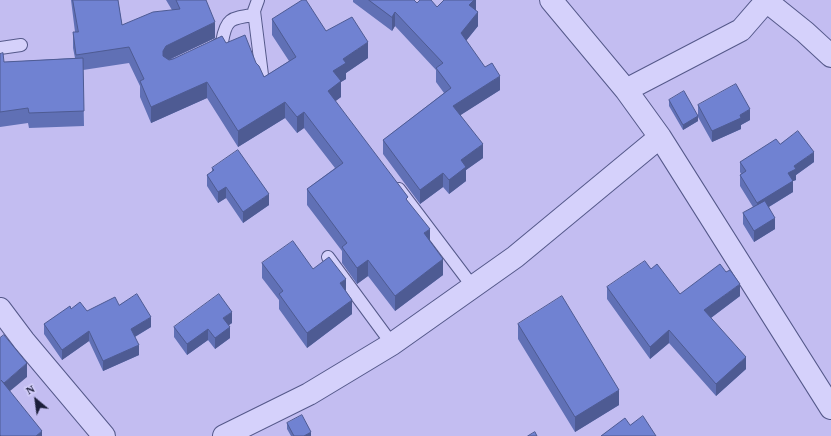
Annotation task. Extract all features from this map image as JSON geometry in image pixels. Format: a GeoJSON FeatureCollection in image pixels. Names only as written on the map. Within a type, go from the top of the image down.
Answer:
{"type":"FeatureCollection","features":[{"type":"Feature","properties":{"kind":"street"},"geometry":{"type":"LineString","coordinates":[[551,0],[626,90],[660,137],[829,402]]}},
{"type":"Feature","properties":{"kind":"street"},"geometry":{"type":"LineString","coordinates":[[626,90],[741,30],[766,1],[805,32],[831,56]]}},
{"type":"Feature","properties":{"kind":"street"},"geometry":{"type":"LineString","coordinates":[[224,436],[309,394],[392,344],[515,257],[660,137]]}},
{"type":"Feature","properties":{"kind":"street"},"geometry":{"type":"LineString","coordinates":[[0,309],[24,341],[104,436]]}},
{"type":"Feature","properties":{"kind":"lane"},"geometry":{"type":"LineString","coordinates":[[258,0],[256,2],[254,15],[262,75]]}},
{"type":"Feature","properties":{"kind":"lane"},"geometry":{"type":"LineString","coordinates":[[205,51],[222,42],[223,30],[227,23],[238,17],[254,15]]}},
{"type":"Feature","properties":{"kind":"lane"},"geometry":{"type":"LineString","coordinates":[[0,48],[21,45]]}},
{"type":"Feature","properties":{"kind":"lane"},"geometry":{"type":"LineString","coordinates":[[392,180],[473,287]]}},
{"type":"Feature","properties":{"kind":"lane"},"geometry":{"type":"LineString","coordinates":[[328,257],[392,344]]}},
{"type":"Feature","properties":{"kind":"building"},"geometry":{"type":"Polygon","coordinates":[[[73,0],[118,0],[122,25],[153,12],[180,9],[176,0],[206,0],[215,22],[166,46],[163,51],[163,56],[169,60],[173,59],[222,36],[226,43],[245,35],[256,63],[264,77],[296,57],[272,19],[302,0],[306,0],[326,31],[352,17],[368,42],[343,59],[346,63],[333,71],[341,81],[328,91],[408,197],[406,199],[430,229],[424,233],[443,259],[395,296],[368,260],[357,268],[342,247],[347,243],[307,189],[343,163],[304,112],[297,117],[285,102],[238,131],[207,82],[151,107],[140,81],[144,79],[129,47],[76,55],[73,32],[78,32],[73,0]]]}},
{"type":"Feature","properties":{"kind":"building"},"geometry":{"type":"Polygon","coordinates":[[[369,0],[414,0],[417,3],[420,0],[431,0],[437,7],[444,0],[474,0],[469,5],[478,12],[461,33],[485,67],[492,63],[500,76],[453,106],[483,144],[461,160],[466,167],[449,180],[443,173],[420,190],[383,140],[451,88],[436,68],[443,63],[395,12],[392,17],[369,0]]]}},
{"type":"Feature","properties":{"kind":"building"},"geometry":{"type":"Polygon","coordinates":[[[3,53],[4,62],[83,58],[84,111],[29,113],[28,108],[0,112],[0,54],[3,53]]]}},
{"type":"Feature","properties":{"kind":"building"},"geometry":{"type":"Polygon","coordinates":[[[736,84],[750,109],[740,115],[741,118],[712,131],[698,105],[736,84]]]}},
{"type":"Feature","properties":{"kind":"building"},"geometry":{"type":"Polygon","coordinates":[[[684,91],[698,116],[683,125],[669,100],[684,91]]]}},
{"type":"Feature","properties":{"kind":"building"},"geometry":{"type":"Polygon","coordinates":[[[798,131],[814,152],[794,166],[796,169],[788,173],[793,181],[757,203],[740,175],[746,171],[740,162],[776,139],[780,144],[798,131]]]}},
{"type":"Feature","properties":{"kind":"building"},"geometry":{"type":"Polygon","coordinates":[[[238,150],[269,194],[243,212],[226,187],[218,192],[207,175],[214,170],[212,168],[238,150]]]}},
{"type":"Feature","properties":{"kind":"building"},"geometry":{"type":"Polygon","coordinates":[[[765,201],[775,218],[754,231],[743,213],[765,201]]]}},
{"type":"Feature","properties":{"kind":"building"},"geometry":{"type":"Polygon","coordinates":[[[293,241],[313,269],[329,257],[346,279],[340,283],[352,300],[307,333],[279,294],[283,291],[262,263],[293,241]]]}},
{"type":"Feature","properties":{"kind":"building"},"geometry":{"type":"Polygon","coordinates":[[[645,261],[651,269],[657,264],[680,294],[720,264],[726,272],[730,270],[740,284],[704,310],[746,357],[716,384],[669,330],[650,347],[607,287],[645,261]]]}},
{"type":"Feature","properties":{"kind":"building"},"geometry":{"type":"Polygon","coordinates":[[[137,294],[151,317],[131,329],[139,345],[103,361],[89,331],[62,350],[44,324],[70,306],[71,309],[80,302],[87,311],[115,297],[119,305],[137,294]]]}},
{"type":"Feature","properties":{"kind":"building"},"geometry":{"type":"Polygon","coordinates":[[[219,294],[232,312],[223,318],[230,327],[215,338],[208,329],[187,344],[174,327],[219,294]]]}},
{"type":"Feature","properties":{"kind":"building"},"geometry":{"type":"Polygon","coordinates":[[[562,296],[619,390],[575,417],[518,324],[562,296]]]}},
{"type":"Feature","properties":{"kind":"building"},"geometry":{"type":"Polygon","coordinates":[[[4,335],[27,363],[4,383],[1,380],[42,431],[36,436],[0,435],[0,338],[4,335]]]}},
{"type":"Feature","properties":{"kind":"building"},"geometry":{"type":"Polygon","coordinates":[[[302,415],[311,432],[304,436],[294,436],[287,423],[302,415]]]}},
{"type":"Feature","properties":{"kind":"building"},"geometry":{"type":"Polygon","coordinates":[[[643,416],[656,436],[601,436],[625,418],[630,425],[643,416]]]}},
{"type":"Feature","properties":{"kind":"building"},"geometry":{"type":"Polygon","coordinates":[[[535,432],[537,436],[528,436],[535,432]]]}}]}
